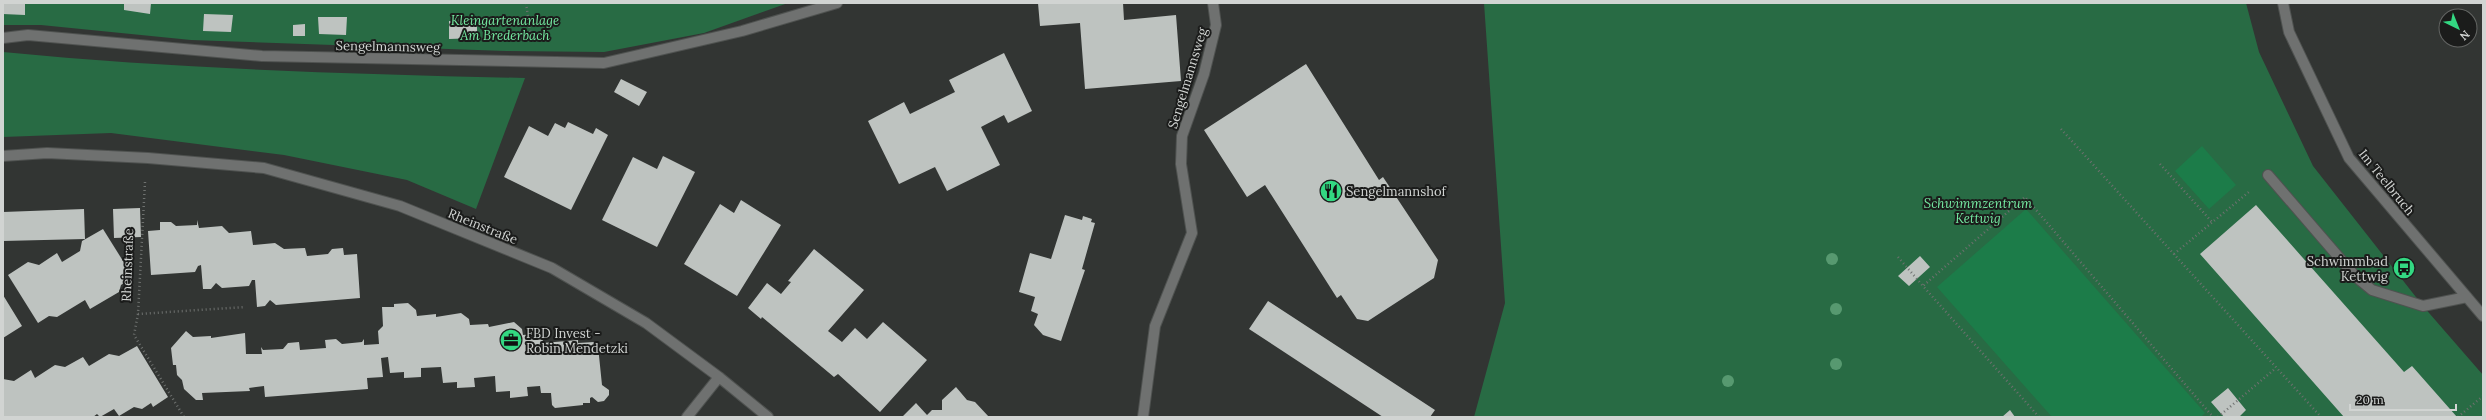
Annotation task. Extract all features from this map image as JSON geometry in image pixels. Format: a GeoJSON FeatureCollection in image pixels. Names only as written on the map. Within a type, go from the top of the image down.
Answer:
{"type":"FeatureCollection","features":[{"type":"Feature","properties":{"kind":"street","name":"Sengelmannsweg"},"geometry":{"type":"LineString","coordinates":[[3,38],[28,35],[262,56],[604,63],[742,31],[837,3]]}},
{"type":"Feature","properties":{"kind":"street","name":"Sengelmannsweg"},"geometry":{"type":"LineString","coordinates":[[1143,417],[1155,326],[1192,233],[1181,164],[1182,136],[1204,74],[1216,25],[1213,3]]}},
{"type":"Feature","properties":{"kind":"street","name":"Im Teelbruch"},"geometry":{"type":"LineString","coordinates":[[2283,3],[2289,32],[2350,158],[2483,316]]}},
{"type":"Feature","properties":{"kind":"street","name":"Rheinstraße"},"geometry":{"type":"LineString","coordinates":[[3,156],[47,153],[148,158],[264,168],[400,206],[552,268],[646,323],[719,377],[768,417]]}},
{"type":"Feature","properties":{"kind":"street"},"geometry":{"type":"LineString","coordinates":[[2268,175],[2355,276],[2372,290],[2423,306],[2467,297]]}},
{"type":"Feature","properties":{"kind":"street"},"geometry":{"type":"LineString","coordinates":[[687,417],[719,377]]}},
{"type":"Feature","properties":{"kind":"path"},"geometry":{"type":"LineString","coordinates":[[526,3],[528,22]]}},
{"type":"Feature","properties":{"kind":"path"},"geometry":{"type":"LineString","coordinates":[[2061,129],[2320,417]]}},
{"type":"Feature","properties":{"kind":"path","name":"Rheinstraße"},"geometry":{"type":"LineString","coordinates":[[148,158],[142,208],[138,314],[245,307]]}},
{"type":"Feature","properties":{"kind":"path"},"geometry":{"type":"LineString","coordinates":[[2160,164],[2212,222]]}},
{"type":"Feature","properties":{"kind":"path"},"geometry":{"type":"LineString","coordinates":[[2174,254],[2268,175]]}},
{"type":"Feature","properties":{"kind":"path"},"geometry":{"type":"LineString","coordinates":[[1923,286],[2025,198],[2213,417]]}},
{"type":"Feature","properties":{"kind":"path"},"geometry":{"type":"LineString","coordinates":[[1898,257],[2039,417]]}},
{"type":"Feature","properties":{"kind":"path"},"geometry":{"type":"LineString","coordinates":[[138,314],[134,335],[184,417]]}},
{"type":"Feature","properties":{"kind":"path"},"geometry":{"type":"LineString","coordinates":[[2218,417],[2276,368]]}},
{"type":"Feature","properties":{"kind":"path"},"geometry":{"type":"LineString","coordinates":[[2458,417],[2483,396]]}},
{"type":"Feature","properties":{"kind":"green space","name":"Kleingartenanlage Am Brederbach"},"geometry":{"type":"Polygon","coordinates":[[[3,3],[788,3],[704,33],[604,52],[506,51],[191,40],[41,25],[3,25],[3,3]]]}},
{"type":"Feature","properties":{"kind":"green space","name":"Schwimmzentrum Kettwig"},"geometry":{"type":"Polygon","coordinates":[[[1484,3],[2246,3],[2259,52],[2313,166],[2423,306],[2483,375],[2483,417],[1474,417],[1505,303],[1484,3]]]}},
{"type":"Feature","properties":{"kind":"green space"},"geometry":{"type":"Polygon","coordinates":[[[3,52],[199,67],[394,75],[525,78],[476,209],[407,180],[284,155],[111,133],[3,137],[3,52]]]}},
{"type":"Feature","properties":{"kind":"shaded area"},"geometry":{"type":"Polygon","coordinates":[[[2202,146],[2236,185],[2209,209],[2175,171],[2202,146]]]}},
{"type":"Feature","properties":{"kind":"shaded area"},"geometry":{"type":"Polygon","coordinates":[[[2026,209],[2205,413],[2201,417],[2052,417],[1937,287],[2026,209]]]}},
{"type":"Feature","properties":{"kind":"building"},"geometry":{"type":"Polygon","coordinates":[[[3,3],[25,3],[25,15],[3,14],[3,3]]]}},
{"type":"Feature","properties":{"kind":"building"},"geometry":{"type":"Polygon","coordinates":[[[124,3],[151,3],[150,14],[124,10],[124,3]]]}},
{"type":"Feature","properties":{"kind":"building"},"geometry":{"type":"Polygon","coordinates":[[[1038,3],[1123,3],[1124,20],[1176,15],[1181,81],[1085,89],[1080,23],[1040,26],[1038,3]]]}},
{"type":"Feature","properties":{"kind":"building"},"geometry":{"type":"Polygon","coordinates":[[[204,14],[233,15],[231,32],[203,31],[204,14]]]}},
{"type":"Feature","properties":{"kind":"building"},"geometry":{"type":"Polygon","coordinates":[[[318,17],[347,17],[346,35],[319,34],[318,17]]]}},
{"type":"Feature","properties":{"kind":"building"},"geometry":{"type":"Polygon","coordinates":[[[477,20],[477,38],[449,39],[449,21],[477,20]]]}},
{"type":"Feature","properties":{"kind":"building"},"geometry":{"type":"Polygon","coordinates":[[[305,24],[305,36],[293,36],[293,25],[305,24]]]}},
{"type":"Feature","properties":{"kind":"building"},"geometry":{"type":"Polygon","coordinates":[[[1004,53],[1032,111],[1008,123],[1004,115],[981,127],[1000,165],[947,191],[935,167],[899,184],[868,121],[904,102],[910,114],[955,92],[949,80],[1004,53]]]}},
{"type":"Feature","properties":{"kind":"building","name":"Sengelmannshof"},"geometry":{"type":"Polygon","coordinates":[[[1306,64],[1379,180],[1383,177],[1438,260],[1434,278],[1368,321],[1357,319],[1341,295],[1337,298],[1265,185],[1247,197],[1204,130],[1306,64]]]}},
{"type":"Feature","properties":{"kind":"building"},"geometry":{"type":"Polygon","coordinates":[[[621,79],[647,92],[639,106],[614,92],[621,79]]]}},
{"type":"Feature","properties":{"kind":"building"},"geometry":{"type":"Polygon","coordinates":[[[568,122],[593,134],[596,128],[608,135],[571,210],[504,177],[529,126],[548,136],[555,123],[565,128],[568,122]]]}},
{"type":"Feature","properties":{"kind":"building"},"geometry":{"type":"Polygon","coordinates":[[[663,156],[695,172],[657,247],[602,220],[633,157],[657,169],[663,156]]]}},
{"type":"Feature","properties":{"kind":"building"},"geometry":{"type":"Polygon","coordinates":[[[741,200],[781,225],[737,296],[684,264],[720,204],[734,213],[741,200]]]}},
{"type":"Feature","properties":{"kind":"building"},"geometry":{"type":"Polygon","coordinates":[[[2256,205],[2404,372],[2412,366],[2457,417],[2344,417],[2200,254],[2256,205]]]}},
{"type":"Feature","properties":{"kind":"building"},"geometry":{"type":"Polygon","coordinates":[[[140,208],[141,237],[114,238],[113,209],[140,208]]]}},
{"type":"Feature","properties":{"kind":"building"},"geometry":{"type":"Polygon","coordinates":[[[84,209],[85,239],[3,241],[3,212],[84,209]]]}},
{"type":"Feature","properties":{"kind":"building"},"geometry":{"type":"Polygon","coordinates":[[[1065,215],[1082,220],[1083,216],[1092,219],[1091,222],[1095,223],[1082,269],[1085,270],[1061,341],[1043,335],[1034,325],[1038,314],[1031,311],[1035,297],[1019,292],[1030,253],[1051,259],[1065,215]]]}},
{"type":"Feature","properties":{"kind":"building"},"geometry":{"type":"Polygon","coordinates":[[[197,220],[199,228],[222,226],[229,233],[251,231],[253,245],[275,243],[284,249],[305,248],[307,256],[328,254],[332,249],[343,248],[344,255],[357,254],[360,298],[276,305],[270,300],[265,306],[257,307],[255,280],[252,280],[249,286],[222,288],[216,283],[211,289],[203,289],[201,265],[198,266],[195,272],[151,275],[148,231],[160,230],[160,222],[171,222],[176,226],[197,225],[197,220]]]}},
{"type":"Feature","properties":{"kind":"building"},"geometry":{"type":"Polygon","coordinates":[[[103,229],[133,277],[121,285],[119,292],[90,309],[85,300],[57,317],[49,316],[38,323],[8,275],[28,262],[39,265],[57,253],[62,262],[80,251],[82,241],[103,229]]]}},
{"type":"Feature","properties":{"kind":"building"},"geometry":{"type":"Polygon","coordinates":[[[814,249],[864,290],[828,331],[842,342],[855,328],[867,339],[883,322],[927,360],[880,412],[838,374],[834,377],[762,317],[761,319],[748,308],[767,283],[781,294],[791,282],[788,281],[814,249]]]}},
{"type":"Feature","properties":{"kind":"building"},"geometry":{"type":"Polygon","coordinates":[[[1920,256],[1930,267],[1909,286],[1898,276],[1920,256]]]}},
{"type":"Feature","properties":{"kind":"building"},"geometry":{"type":"Polygon","coordinates":[[[3,295],[22,326],[3,338],[3,295]]]}},
{"type":"Feature","properties":{"kind":"building"},"geometry":{"type":"Polygon","coordinates":[[[1268,301],[1435,410],[1430,417],[1383,417],[1249,329],[1268,301]]]}},
{"type":"Feature","properties":{"kind":"building"},"geometry":{"type":"Polygon","coordinates":[[[408,303],[416,310],[417,316],[436,314],[436,317],[461,313],[469,319],[470,325],[488,324],[489,327],[514,322],[522,329],[523,335],[542,333],[543,343],[578,340],[578,343],[594,342],[598,346],[602,385],[609,390],[609,395],[604,401],[598,402],[592,397],[590,398],[590,403],[555,408],[552,405],[551,393],[541,393],[540,386],[527,387],[528,396],[510,398],[510,391],[496,392],[495,376],[474,378],[475,387],[457,388],[457,382],[443,383],[441,367],[421,368],[421,377],[404,378],[404,372],[390,373],[388,357],[381,358],[383,377],[367,378],[368,389],[265,397],[264,386],[249,388],[250,391],[202,393],[203,400],[196,400],[184,389],[182,380],[177,375],[176,365],[173,365],[171,348],[186,331],[193,337],[211,336],[211,338],[245,333],[246,354],[262,354],[261,347],[263,350],[283,349],[288,343],[299,342],[300,350],[326,348],[325,340],[336,339],[342,344],[362,342],[364,339],[364,345],[379,344],[378,331],[383,326],[382,307],[394,307],[394,304],[408,303]]]}},
{"type":"Feature","properties":{"kind":"building"},"geometry":{"type":"Polygon","coordinates":[[[137,346],[168,397],[153,407],[151,403],[142,409],[134,407],[119,416],[114,409],[100,417],[97,414],[93,417],[3,417],[3,379],[14,381],[31,370],[35,378],[55,365],[65,367],[83,357],[89,366],[109,354],[119,356],[137,346]]]}},
{"type":"Feature","properties":{"kind":"building"},"geometry":{"type":"Polygon","coordinates":[[[956,387],[967,400],[975,402],[989,417],[902,417],[916,403],[927,415],[932,410],[942,410],[942,400],[956,387]]]}},
{"type":"Feature","properties":{"kind":"building"},"geometry":{"type":"Polygon","coordinates":[[[2228,388],[2246,410],[2239,417],[2224,417],[2211,402],[2228,388]]]}},
{"type":"Feature","properties":{"kind":"building"},"geometry":{"type":"Polygon","coordinates":[[[2010,410],[2015,417],[2002,417],[2010,410]]]}},
{"type":"Feature","properties":{"kind":"place","name":"Sengelmannshof"},"geometry":{"type":"Point","coordinates":[1331,191]}},
{"type":"Feature","properties":{"kind":"place","name":"Schwimmbad Kettwig"},"geometry":{"type":"Point","coordinates":[2404,268]}},
{"type":"Feature","properties":{"kind":"place","name":"FBD Invest - Robin Mendetzki"},"geometry":{"type":"Point","coordinates":[511,340]}}]}
